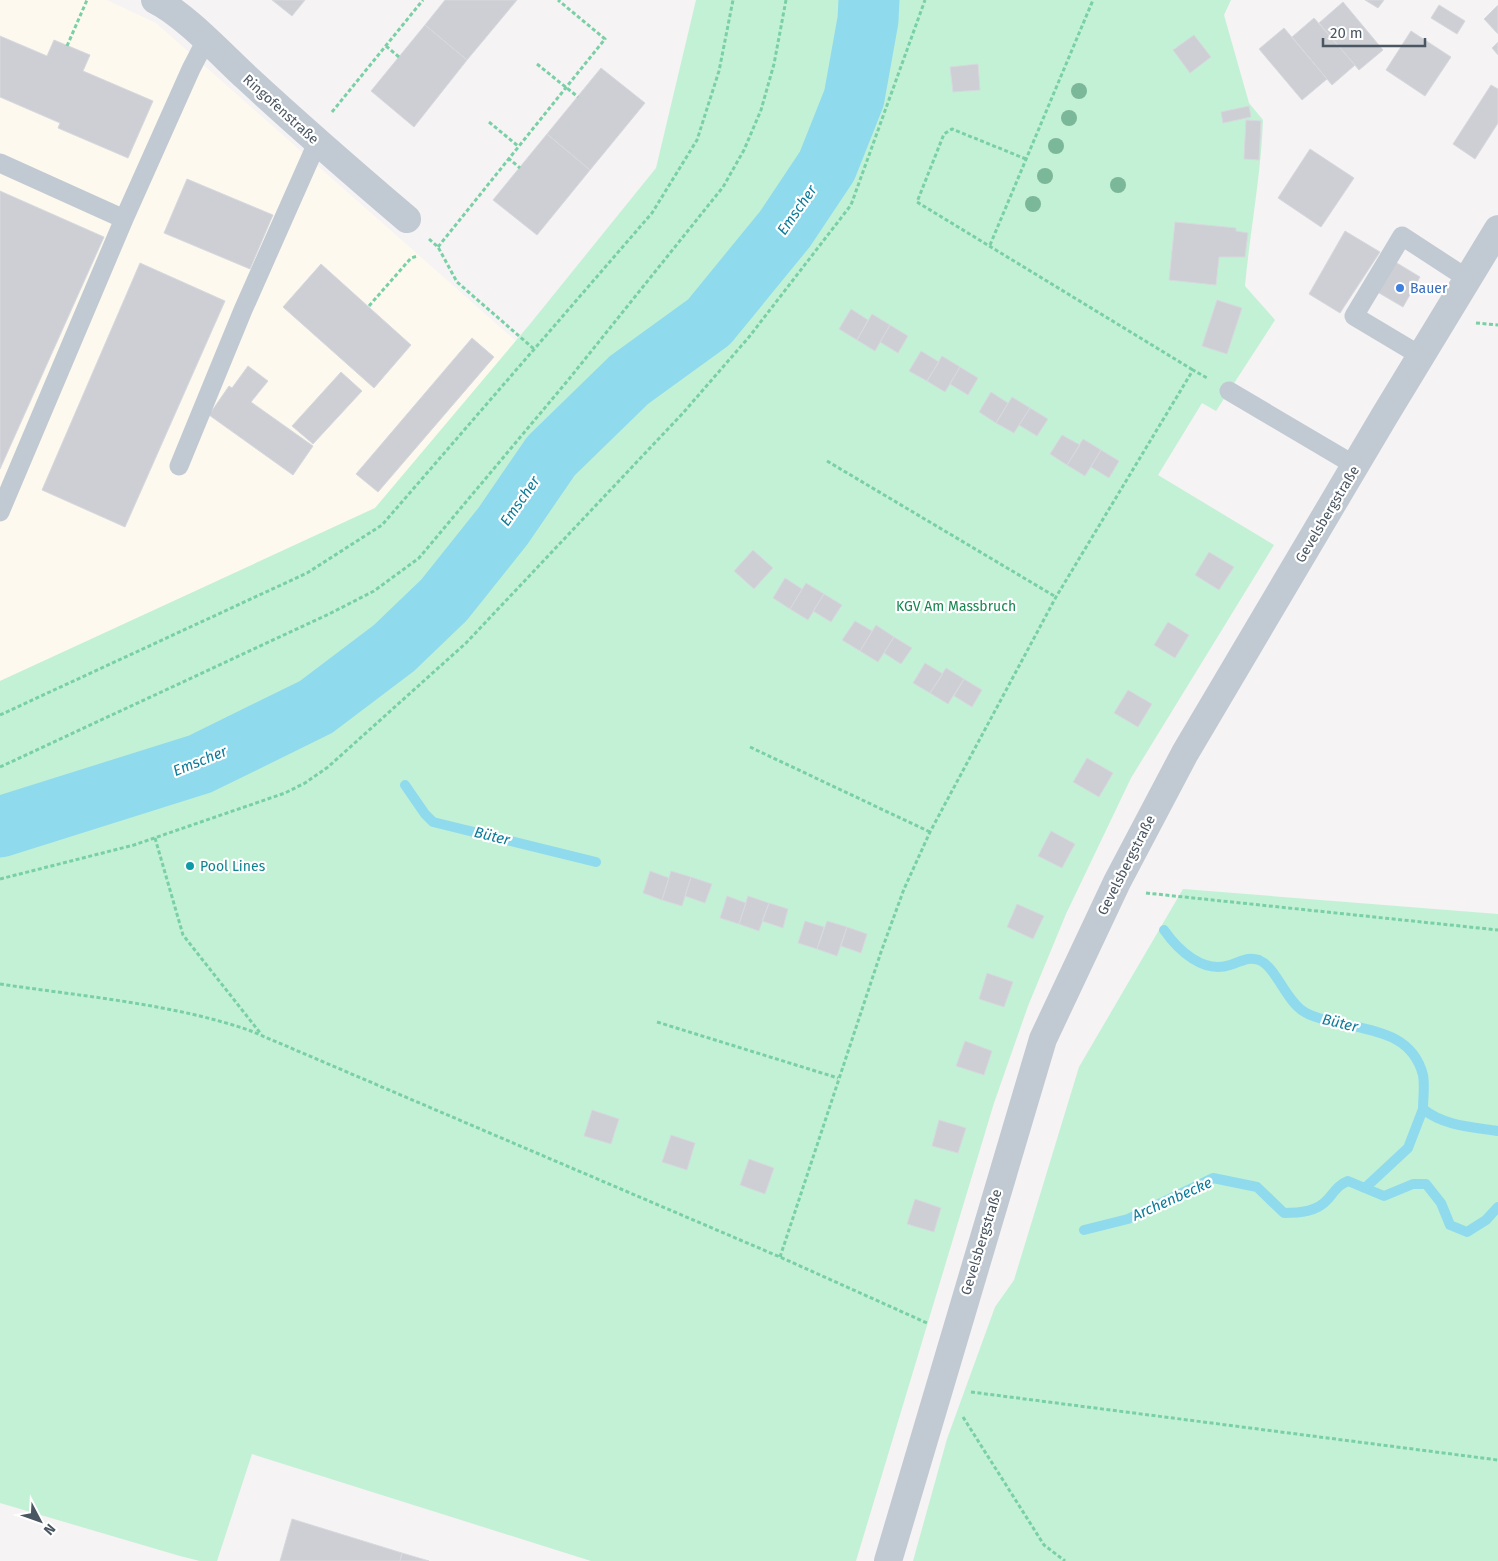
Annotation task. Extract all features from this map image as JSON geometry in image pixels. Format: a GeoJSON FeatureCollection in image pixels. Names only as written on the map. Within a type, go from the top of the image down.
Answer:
{"type":"FeatureCollection","features":[{"type":"Feature","properties":{"kind":"street","name":"Ringofenstraße"},"geometry":{"type":"LineString","coordinates":[[163,2],[315,140],[406,219]]}},
{"type":"Feature","properties":{"kind":"street","name":"Gevelsbergstraße"},"geometry":{"type":"LineString","coordinates":[[888,1561],[953,1335],[1043,1039],[1116,882],[1185,753],[1498,229]]}},
{"type":"Feature","properties":{"kind":"lane"},"geometry":{"type":"LineString","coordinates":[[0,512],[124,219],[191,69],[206,40]]}},
{"type":"Feature","properties":{"kind":"lane"},"geometry":{"type":"LineString","coordinates":[[179,466],[315,140]]}},
{"type":"Feature","properties":{"kind":"lane"},"geometry":{"type":"LineString","coordinates":[[0,163],[124,219]]}},
{"type":"Feature","properties":{"kind":"lane"},"geometry":{"type":"LineString","coordinates":[[1421,356],[1354,316],[1402,236],[1468,278]]}},
{"type":"Feature","properties":{"kind":"lane"},"geometry":{"type":"LineString","coordinates":[[1229,391],[1356,466]]}},
{"type":"Feature","properties":{"kind":"path"},"geometry":{"type":"LineString","coordinates":[[67,46],[87,0]]}},
{"type":"Feature","properties":{"kind":"path"},"geometry":{"type":"LineString","coordinates":[[315,140],[423,0]]}},
{"type":"Feature","properties":{"kind":"path"},"geometry":{"type":"LineString","coordinates":[[438,246],[605,39],[558,0]]}},
{"type":"Feature","properties":{"kind":"path"},"geometry":{"type":"LineString","coordinates":[[0,715],[307,573],[382,525],[652,213],[697,140],[719,71],[734,0]]}},
{"type":"Feature","properties":{"kind":"path"},"geometry":{"type":"LineString","coordinates":[[0,767],[344,606],[374,591],[419,558],[569,379],[723,187],[744,150],[761,110],[774,64],[786,0]]}},
{"type":"Feature","properties":{"kind":"path"},"geometry":{"type":"LineString","coordinates":[[0,879],[155,838],[285,793],[304,784],[328,767],[466,643],[683,413],[749,336],[851,205],[925,0]]}},
{"type":"Feature","properties":{"kind":"path"},"geometry":{"type":"LineString","coordinates":[[990,245],[1093,0]]}},
{"type":"Feature","properties":{"kind":"path"},"geometry":{"type":"LineString","coordinates":[[386,46],[399,57]]}},
{"type":"Feature","properties":{"kind":"path"},"geometry":{"type":"LineString","coordinates":[[537,64],[578,97]]}},
{"type":"Feature","properties":{"kind":"path"},"geometry":{"type":"LineString","coordinates":[[489,122],[518,146]]}},
{"type":"Feature","properties":{"kind":"path"},"geometry":{"type":"LineString","coordinates":[[1026,159],[952,129],[944,134],[917,202],[1229,391]]}},
{"type":"Feature","properties":{"kind":"path"},"geometry":{"type":"LineString","coordinates":[[508,158],[520,168]]}},
{"type":"Feature","properties":{"kind":"path"},"geometry":{"type":"LineString","coordinates":[[406,219],[438,246],[456,282],[534,350]]}},
{"type":"Feature","properties":{"kind":"path"},"geometry":{"type":"LineString","coordinates":[[369,306],[411,258],[418,256]]}},
{"type":"Feature","properties":{"kind":"path"},"geometry":{"type":"LineString","coordinates":[[780,1257],[838,1078],[904,889],[930,832],[1056,597],[1193,370]]}},
{"type":"Feature","properties":{"kind":"path"},"geometry":{"type":"LineString","coordinates":[[827,461],[1056,597]]}},
{"type":"Feature","properties":{"kind":"path"},"geometry":{"type":"LineString","coordinates":[[750,747],[930,832]]}},
{"type":"Feature","properties":{"kind":"path"},"geometry":{"type":"LineString","coordinates":[[155,838],[183,935],[262,1036]]}},
{"type":"Feature","properties":{"kind":"path"},"geometry":{"type":"LineString","coordinates":[[1116,882],[1152,895],[1498,930]]}},
{"type":"Feature","properties":{"kind":"path"},"geometry":{"type":"LineString","coordinates":[[0,984],[125,1002],[222,1021],[262,1036],[780,1257],[953,1335]]}},
{"type":"Feature","properties":{"kind":"path"},"geometry":{"type":"LineString","coordinates":[[656,1022],[838,1078]]}},
{"type":"Feature","properties":{"kind":"path"},"geometry":{"type":"LineString","coordinates":[[938,1388],[1498,1460]]}},
{"type":"Feature","properties":{"kind":"path"},"geometry":{"type":"LineString","coordinates":[[938,1388],[969,1425],[1044,1545],[1065,1561]]}},
{"type":"Feature","properties":{"kind":"shaded area"},"geometry":{"type":"Polygon","coordinates":[[[0,0],[107,0],[156,23],[516,341],[375,508],[0,681],[0,0]]]}},
{"type":"Feature","properties":{"kind":"green space","name":"KGV Am Massbruch"},"geometry":{"type":"Polygon","coordinates":[[[696,0],[1231,0],[1224,15],[1249,103],[1263,120],[1260,162],[1245,286],[1275,320],[1216,411],[1202,403],[1158,475],[1274,545],[1131,778],[1066,914],[1028,1006],[994,1103],[856,1561],[591,1561],[252,1454],[217,1561],[200,1561],[180,1556],[0,1503],[0,681],[375,508],[530,324],[656,168],[696,0]]]}},
{"type":"Feature","properties":{"kind":"green space"},"geometry":{"type":"Polygon","coordinates":[[[1183,889],[1498,914],[1498,1561],[913,1561],[947,1439],[995,1307],[1014,1280],[1079,1067],[1183,889]]]}},
{"type":"Feature","properties":{"kind":"building"},"geometry":{"type":"Polygon","coordinates":[[[272,0],[305,0],[292,16],[272,0]]]}},
{"type":"Feature","properties":{"kind":"building"},"geometry":{"type":"Polygon","coordinates":[[[445,0],[517,0],[467,60],[425,25],[445,0]]]}},
{"type":"Feature","properties":{"kind":"building"},"geometry":{"type":"Polygon","coordinates":[[[1365,0],[1384,0],[1378,8],[1365,0]]]}},
{"type":"Feature","properties":{"kind":"building"},"geometry":{"type":"Polygon","coordinates":[[[1343,2],[1383,50],[1359,70],[1319,23],[1343,2]]]}},
{"type":"Feature","properties":{"kind":"building"},"geometry":{"type":"Polygon","coordinates":[[[1439,5],[1465,21],[1457,34],[1431,18],[1439,5]]]}},
{"type":"Feature","properties":{"kind":"building"},"geometry":{"type":"Polygon","coordinates":[[[1498,5],[1498,34],[1484,19],[1498,5]]]}},
{"type":"Feature","properties":{"kind":"building"},"geometry":{"type":"Polygon","coordinates":[[[1314,18],[1355,65],[1332,85],[1292,37],[1314,18]]]}},
{"type":"Feature","properties":{"kind":"building"},"geometry":{"type":"Polygon","coordinates":[[[425,25],[467,60],[414,127],[371,91],[425,25]]]}},
{"type":"Feature","properties":{"kind":"building"},"geometry":{"type":"Polygon","coordinates":[[[1284,28],[1327,79],[1302,100],[1259,49],[1284,28]]]}},
{"type":"Feature","properties":{"kind":"building"},"geometry":{"type":"Polygon","coordinates":[[[1411,31],[1451,57],[1425,96],[1386,70],[1411,31]]]}},
{"type":"Feature","properties":{"kind":"building"},"geometry":{"type":"Polygon","coordinates":[[[1194,35],[1211,57],[1190,73],[1173,50],[1194,35]]]}},
{"type":"Feature","properties":{"kind":"building"},"geometry":{"type":"Polygon","coordinates":[[[0,36],[47,56],[54,40],[90,55],[83,71],[153,101],[128,158],[58,128],[60,123],[0,97],[0,36]]]}},
{"type":"Feature","properties":{"kind":"building"},"geometry":{"type":"Polygon","coordinates":[[[1498,42],[1498,55],[1492,48],[1498,42]]]}},
{"type":"Feature","properties":{"kind":"building"},"geometry":{"type":"Polygon","coordinates":[[[978,64],[980,90],[953,92],[950,67],[978,64]]]}},
{"type":"Feature","properties":{"kind":"building"},"geometry":{"type":"Polygon","coordinates":[[[601,68],[645,103],[590,170],[547,134],[601,68]]]}},
{"type":"Feature","properties":{"kind":"building"},"geometry":{"type":"Polygon","coordinates":[[[1491,85],[1498,89],[1498,123],[1475,159],[1453,144],[1491,85]]]}},
{"type":"Feature","properties":{"kind":"building"},"geometry":{"type":"Polygon","coordinates":[[[1249,106],[1251,117],[1223,123],[1221,112],[1249,106]]]}},
{"type":"Feature","properties":{"kind":"building"},"geometry":{"type":"Polygon","coordinates":[[[1246,120],[1261,121],[1259,160],[1244,159],[1246,120]]]}},
{"type":"Feature","properties":{"kind":"building"},"geometry":{"type":"Polygon","coordinates":[[[547,134],[590,170],[537,235],[493,200],[547,134]]]}},
{"type":"Feature","properties":{"kind":"building"},"geometry":{"type":"Polygon","coordinates":[[[1310,149],[1354,178],[1321,227],[1278,198],[1310,149]]]}},
{"type":"Feature","properties":{"kind":"building"},"geometry":{"type":"Polygon","coordinates":[[[187,179],[273,215],[250,269],[164,233],[187,179]]]}},
{"type":"Feature","properties":{"kind":"building"},"geometry":{"type":"Polygon","coordinates":[[[0,191],[104,237],[0,469],[0,191]]]}},
{"type":"Feature","properties":{"kind":"building"},"geometry":{"type":"Polygon","coordinates":[[[1175,222],[1236,228],[1236,231],[1248,233],[1245,257],[1219,257],[1216,285],[1169,280],[1175,222]]]}},
{"type":"Feature","properties":{"kind":"building"},"geometry":{"type":"Polygon","coordinates":[[[1345,231],[1380,252],[1340,313],[1309,294],[1345,231]]]}},
{"type":"Feature","properties":{"kind":"building"},"geometry":{"type":"Polygon","coordinates":[[[1392,260],[1420,277],[1403,307],[1374,290],[1392,260]]]}},
{"type":"Feature","properties":{"kind":"building"},"geometry":{"type":"Polygon","coordinates":[[[140,263],[225,301],[125,527],[42,490],[140,263]]]}},
{"type":"Feature","properties":{"kind":"building"},"geometry":{"type":"Polygon","coordinates":[[[321,264],[411,345],[374,388],[283,307],[321,264]]]}},
{"type":"Feature","properties":{"kind":"building"},"geometry":{"type":"Polygon","coordinates":[[[1217,300],[1242,308],[1227,354],[1202,346],[1217,300]]]}},
{"type":"Feature","properties":{"kind":"building"},"geometry":{"type":"Polygon","coordinates":[[[851,309],[868,320],[857,340],[839,329],[851,309]]]}},
{"type":"Feature","properties":{"kind":"building"},"geometry":{"type":"Polygon","coordinates":[[[872,314],[890,325],[875,351],[857,340],[872,314]]]}},
{"type":"Feature","properties":{"kind":"building"},"geometry":{"type":"Polygon","coordinates":[[[890,325],[908,336],[898,353],[880,342],[890,325]]]}},
{"type":"Feature","properties":{"kind":"building"},"geometry":{"type":"Polygon","coordinates":[[[472,338],[494,357],[378,492],[356,474],[472,338]]]}},
{"type":"Feature","properties":{"kind":"building"},"geometry":{"type":"Polygon","coordinates":[[[921,351],[939,362],[927,381],[909,371],[921,351]]]}},
{"type":"Feature","properties":{"kind":"building"},"geometry":{"type":"Polygon","coordinates":[[[942,356],[960,367],[945,392],[927,381],[942,356]]]}},
{"type":"Feature","properties":{"kind":"building"},"geometry":{"type":"Polygon","coordinates":[[[248,366],[268,381],[251,402],[313,446],[293,475],[209,415],[229,386],[232,388],[248,366]]]}},
{"type":"Feature","properties":{"kind":"building"},"geometry":{"type":"Polygon","coordinates":[[[960,367],[978,378],[968,395],[950,384],[960,367]]]}},
{"type":"Feature","properties":{"kind":"building"},"geometry":{"type":"Polygon","coordinates":[[[341,372],[362,391],[313,444],[292,426],[341,372]]]}},
{"type":"Feature","properties":{"kind":"building"},"geometry":{"type":"Polygon","coordinates":[[[991,392],[1008,403],[996,423],[979,412],[991,392]]]}},
{"type":"Feature","properties":{"kind":"building"},"geometry":{"type":"Polygon","coordinates":[[[1012,397],[1030,408],[1014,433],[996,423],[1012,397]]]}},
{"type":"Feature","properties":{"kind":"building"},"geometry":{"type":"Polygon","coordinates":[[[1030,408],[1048,419],[1037,436],[1019,425],[1030,408]]]}},
{"type":"Feature","properties":{"kind":"building"},"geometry":{"type":"Polygon","coordinates":[[[1062,435],[1080,445],[1067,465],[1050,454],[1062,435]]]}},
{"type":"Feature","properties":{"kind":"building"},"geometry":{"type":"Polygon","coordinates":[[[1083,439],[1101,450],[1085,476],[1067,465],[1083,439]]]}},
{"type":"Feature","properties":{"kind":"building"},"geometry":{"type":"Polygon","coordinates":[[[1101,450],[1119,461],[1109,478],[1091,467],[1101,450]]]}},
{"type":"Feature","properties":{"kind":"building"},"geometry":{"type":"Polygon","coordinates":[[[753,550],[773,568],[754,589],[734,571],[753,550]]]}},
{"type":"Feature","properties":{"kind":"building"},"geometry":{"type":"Polygon","coordinates":[[[1209,552],[1234,567],[1219,590],[1195,575],[1209,552]]]}},
{"type":"Feature","properties":{"kind":"building"},"geometry":{"type":"Polygon","coordinates":[[[785,578],[802,589],[790,609],[773,598],[785,578]]]}},
{"type":"Feature","properties":{"kind":"building"},"geometry":{"type":"Polygon","coordinates":[[[806,583],[824,594],[808,620],[790,609],[806,583]]]}},
{"type":"Feature","properties":{"kind":"building"},"geometry":{"type":"Polygon","coordinates":[[[824,594],[842,605],[831,622],[813,611],[824,594]]]}},
{"type":"Feature","properties":{"kind":"building"},"geometry":{"type":"Polygon","coordinates":[[[855,621],[872,631],[860,651],[842,640],[855,621]]]}},
{"type":"Feature","properties":{"kind":"building"},"geometry":{"type":"Polygon","coordinates":[[[1168,622],[1189,635],[1175,658],[1154,645],[1168,622]]]}},
{"type":"Feature","properties":{"kind":"building"},"geometry":{"type":"Polygon","coordinates":[[[876,625],[894,637],[878,662],[860,651],[876,625]]]}},
{"type":"Feature","properties":{"kind":"building"},"geometry":{"type":"Polygon","coordinates":[[[894,637],[912,648],[901,664],[884,653],[894,637]]]}},
{"type":"Feature","properties":{"kind":"building"},"geometry":{"type":"Polygon","coordinates":[[[925,663],[943,674],[930,693],[913,683],[925,663]]]}},
{"type":"Feature","properties":{"kind":"building"},"geometry":{"type":"Polygon","coordinates":[[[946,668],[964,679],[948,704],[930,693],[946,668]]]}},
{"type":"Feature","properties":{"kind":"building"},"geometry":{"type":"Polygon","coordinates":[[[964,679],[982,690],[972,707],[954,696],[964,679]]]}},
{"type":"Feature","properties":{"kind":"building"},"geometry":{"type":"Polygon","coordinates":[[[1128,690],[1152,704],[1138,727],[1114,713],[1128,690]]]}},
{"type":"Feature","properties":{"kind":"building"},"geometry":{"type":"Polygon","coordinates":[[[1087,758],[1113,773],[1099,797],[1073,782],[1087,758]]]}},
{"type":"Feature","properties":{"kind":"building"},"geometry":{"type":"Polygon","coordinates":[[[1051,831],[1075,844],[1062,868],[1038,856],[1051,831]]]}},
{"type":"Feature","properties":{"kind":"building"},"geometry":{"type":"Polygon","coordinates":[[[650,871],[669,878],[662,900],[643,893],[650,871]]]}},
{"type":"Feature","properties":{"kind":"building"},"geometry":{"type":"Polygon","coordinates":[[[671,871],[691,877],[682,906],[662,900],[671,871]]]}},
{"type":"Feature","properties":{"kind":"building"},"geometry":{"type":"Polygon","coordinates":[[[691,877],[712,884],[705,903],[685,896],[691,877]]]}},
{"type":"Feature","properties":{"kind":"building"},"geometry":{"type":"Polygon","coordinates":[[[727,896],[746,903],[739,924],[720,918],[727,896]]]}},
{"type":"Feature","properties":{"kind":"building"},"geometry":{"type":"Polygon","coordinates":[[[748,896],[769,903],[759,931],[739,924],[748,896]]]}},
{"type":"Feature","properties":{"kind":"building"},"geometry":{"type":"Polygon","coordinates":[[[769,903],[788,909],[783,928],[762,921],[769,903]]]}},
{"type":"Feature","properties":{"kind":"building"},"geometry":{"type":"Polygon","coordinates":[[[1017,904],[1044,916],[1033,939],[1007,927],[1017,904]]]}},
{"type":"Feature","properties":{"kind":"building"},"geometry":{"type":"Polygon","coordinates":[[[805,921],[824,927],[817,949],[798,943],[805,921]]]}},
{"type":"Feature","properties":{"kind":"building"},"geometry":{"type":"Polygon","coordinates":[[[827,921],[847,927],[837,956],[817,949],[827,921]]]}},
{"type":"Feature","properties":{"kind":"building"},"geometry":{"type":"Polygon","coordinates":[[[847,927],[867,934],[861,953],[841,946],[847,927]]]}},
{"type":"Feature","properties":{"kind":"building"},"geometry":{"type":"Polygon","coordinates":[[[987,973],[1013,982],[1004,1007],[979,999],[987,973]]]}},
{"type":"Feature","properties":{"kind":"building"},"geometry":{"type":"Polygon","coordinates":[[[965,1041],[992,1051],[984,1075],[956,1066],[965,1041]]]}},
{"type":"Feature","properties":{"kind":"building"},"geometry":{"type":"Polygon","coordinates":[[[592,1110],[619,1119],[611,1144],[584,1136],[592,1110]]]}},
{"type":"Feature","properties":{"kind":"building"},"geometry":{"type":"Polygon","coordinates":[[[939,1120],[966,1128],[958,1153],[932,1146],[939,1120]]]}},
{"type":"Feature","properties":{"kind":"building"},"geometry":{"type":"Polygon","coordinates":[[[671,1135],[695,1143],[687,1170],[662,1162],[671,1135]]]}},
{"type":"Feature","properties":{"kind":"building"},"geometry":{"type":"Polygon","coordinates":[[[749,1159],[774,1168],[765,1194],[740,1185],[749,1159]]]}},
{"type":"Feature","properties":{"kind":"building"},"geometry":{"type":"Polygon","coordinates":[[[915,1199],[941,1208],[934,1232],[907,1224],[915,1199]]]}},
{"type":"Feature","properties":{"kind":"building"},"geometry":{"type":"Polygon","coordinates":[[[292,1519],[402,1553],[400,1561],[280,1561],[292,1519]]]}},
{"type":"Feature","properties":{"kind":"building"},"geometry":{"type":"Polygon","coordinates":[[[402,1553],[429,1561],[400,1561],[402,1553]]]}},
{"type":"Feature","properties":{"kind":"waterway","name":"Emscher"},"geometry":{"type":"LineString","coordinates":[[0,827],[200,764],[316,707],[394,648],[444,600],[503,526],[551,456],[629,380],[709,322],[785,229],[827,166],[854,98],[868,20],[869,0]]}},
{"type":"Feature","properties":{"kind":"waterway","name":"Büter"},"geometry":{"type":"LineString","coordinates":[[336,692],[345,710]]}},
{"type":"Feature","properties":{"kind":"waterway","name":"Büter"},"geometry":{"type":"LineString","coordinates":[[405,785],[425,814],[433,822],[596,862]]}},
{"type":"Feature","properties":{"kind":"waterway","name":"Büter"},"geometry":{"type":"LineString","coordinates":[[1164,930],[1176,945],[1201,963],[1220,967],[1247,959],[1259,960],[1271,969],[1291,999],[1303,1011],[1323,1019],[1376,1031],[1400,1042],[1410,1050],[1418,1061],[1423,1075],[1423,1109],[1431,1115],[1449,1122],[1498,1131]]}},
{"type":"Feature","properties":{"kind":"waterway"},"geometry":{"type":"LineString","coordinates":[[1365,1188],[1408,1148],[1423,1109]]}},
{"type":"Feature","properties":{"kind":"waterway","name":"Archenbecke"},"geometry":{"type":"LineString","coordinates":[[1084,1230],[1128,1219],[1213,1178],[1257,1187],[1284,1213],[1302,1212],[1319,1207],[1339,1186],[1348,1181],[1384,1196],[1413,1184],[1426,1184],[1441,1203],[1450,1225],[1467,1232],[1486,1220],[1498,1207]]}},
{"type":"Feature","properties":{"kind":"place","name":"Bauer"},"geometry":{"type":"Point","coordinates":[1400,288]}},
{"type":"Feature","properties":{"kind":"place","name":"Pool Lines"},"geometry":{"type":"Point","coordinates":[190,866]}}]}
